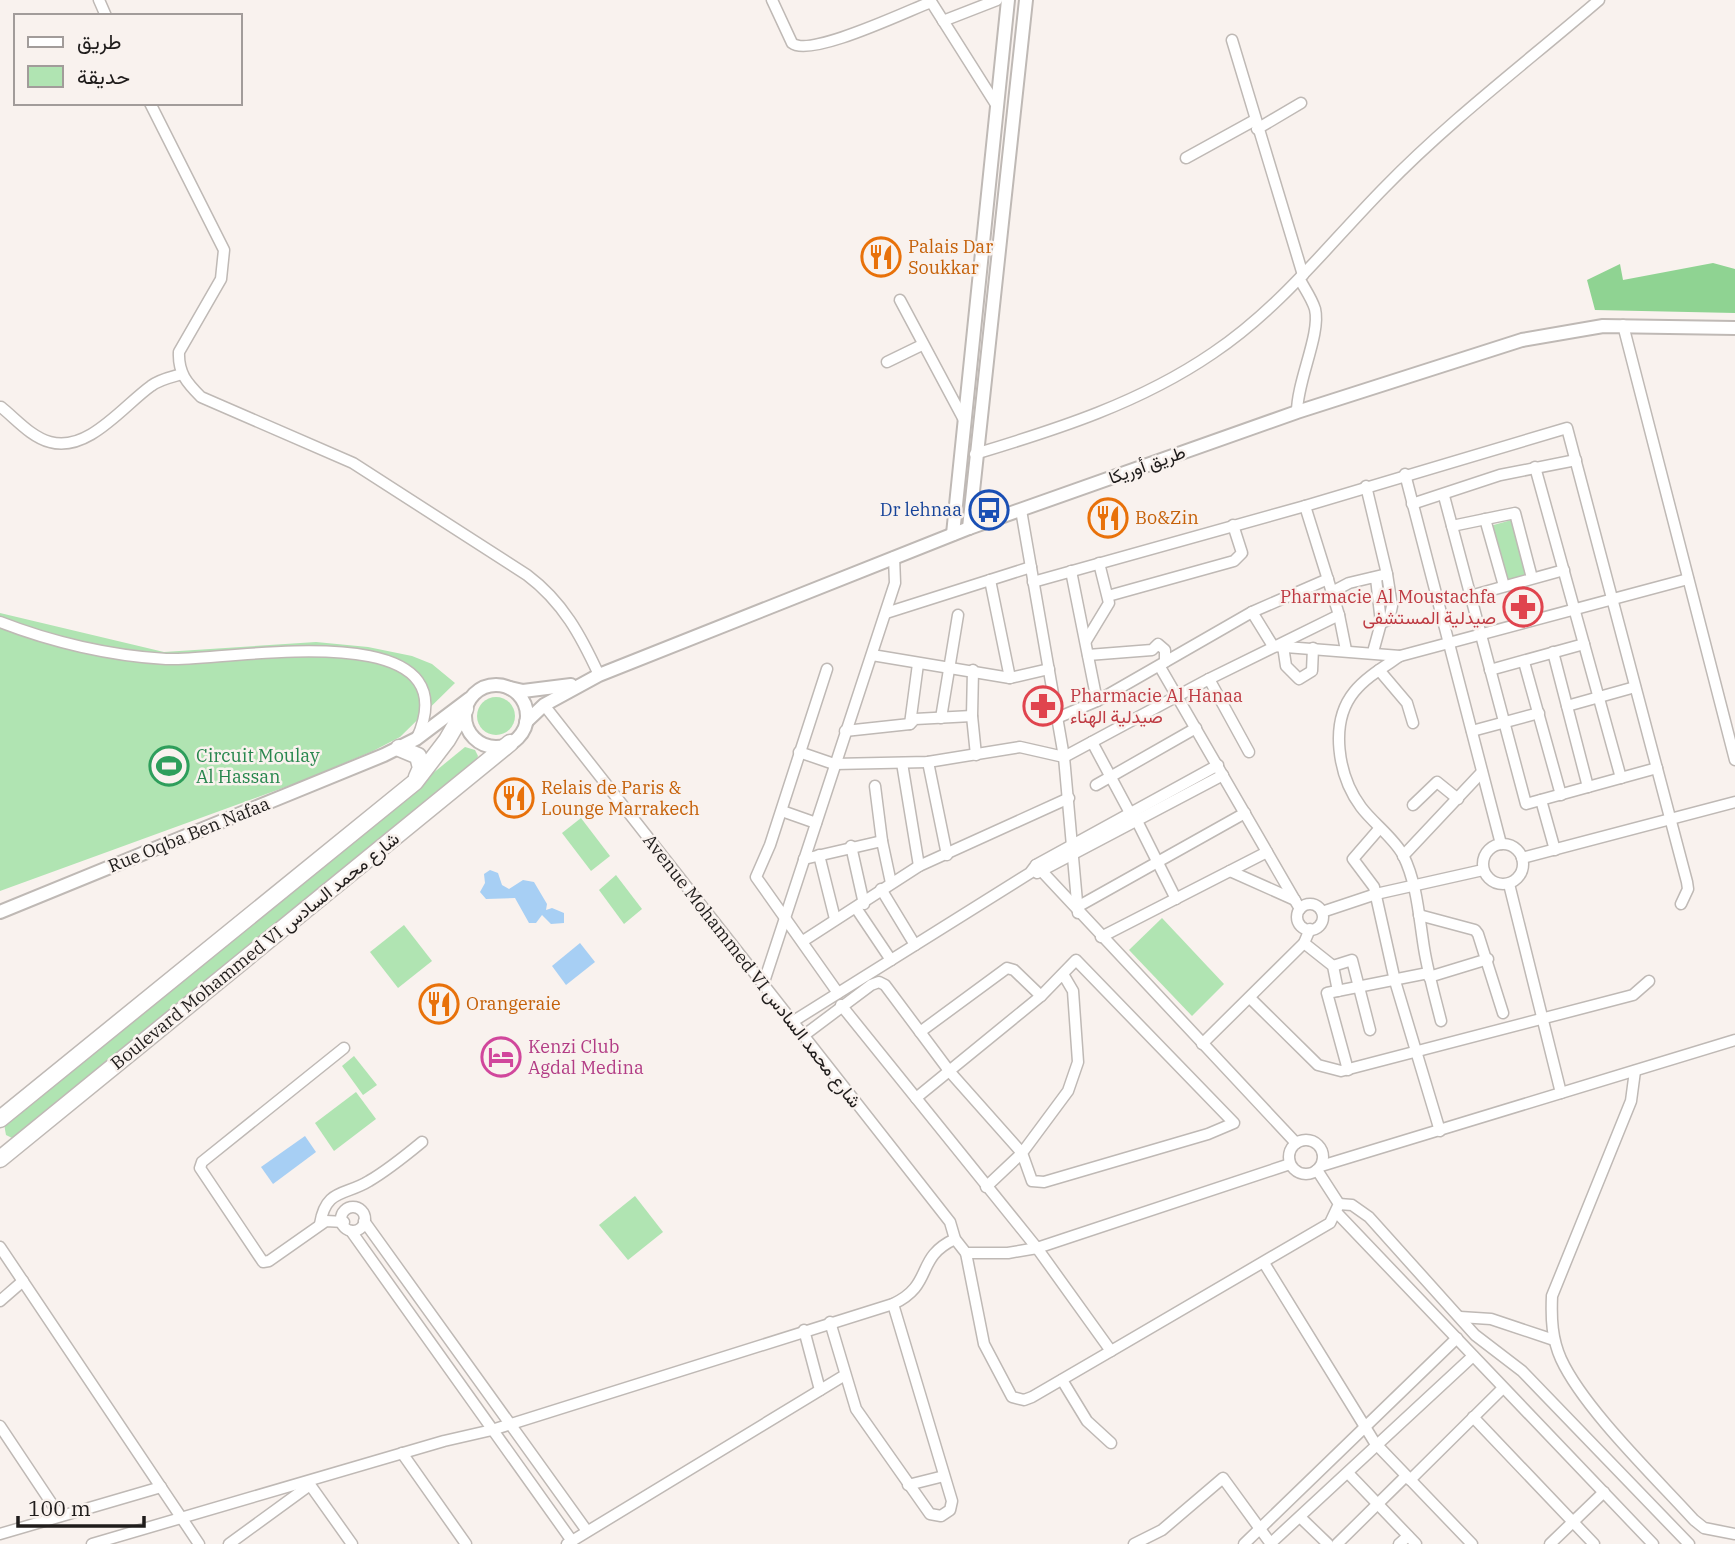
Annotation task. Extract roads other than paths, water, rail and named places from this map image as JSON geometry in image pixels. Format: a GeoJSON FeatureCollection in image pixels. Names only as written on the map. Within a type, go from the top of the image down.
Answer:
{"type":"FeatureCollection","features":[{"type":"Feature","properties":{"kind":"main road","name":"Boulevard Mohammed VI شارع محمد السادس"},"geometry":{"type":"LineString","coordinates":[[0,1119],[415,782],[451,735],[467,704]]}},
{"type":"Feature","properties":{"kind":"main road","name":"Boulevard Mohammed VI شارع محمد السادس"},"geometry":{"type":"LineString","coordinates":[[0,1159],[510,743]]}},
{"type":"Feature","properties":{"kind":"main road"},"geometry":{"type":"LineString","coordinates":[[399,748],[414,752],[421,761],[415,782]]}},
{"type":"Feature","properties":{"kind":"street"},"geometry":{"type":"LineString","coordinates":[[772,0],[792,43],[805,49],[827,43],[931,1],[998,108]]}},
{"type":"Feature","properties":{"kind":"street"},"geometry":{"type":"LineString","coordinates":[[943,21],[997,0]]}},
{"type":"Feature","properties":{"kind":"street"},"geometry":{"type":"LineString","coordinates":[[953,534],[1008,0]]}},
{"type":"Feature","properties":{"kind":"street"},"geometry":{"type":"LineString","coordinates":[[969,528],[1026,0]]}},
{"type":"Feature","properties":{"kind":"street"},"geometry":{"type":"LineString","coordinates":[[975,454],[1097,415],[1161,384],[1213,354],[1257,320],[1417,155],[1599,0]]}},
{"type":"Feature","properties":{"kind":"street"},"geometry":{"type":"LineString","coordinates":[[1232,40],[1301,277],[1312,300],[1316,317],[1300,378],[1297,412]]}},
{"type":"Feature","properties":{"kind":"street"},"geometry":{"type":"LineString","coordinates":[[1186,158],[1301,103]]}},
{"type":"Feature","properties":{"kind":"street"},"geometry":{"type":"LineString","coordinates":[[151,105],[224,250],[221,279],[179,352],[182,374],[201,397],[353,463],[537,583],[567,614],[599,675]]}},
{"type":"Feature","properties":{"kind":"street"},"geometry":{"type":"LineString","coordinates":[[998,108],[1013,110]]}},
{"type":"Feature","properties":{"kind":"street"},"geometry":{"type":"LineString","coordinates":[[996,128],[1011,130]]}},
{"type":"Feature","properties":{"kind":"street"},"geometry":{"type":"LineString","coordinates":[[900,300],[964,420]]}},
{"type":"Feature","properties":{"kind":"street"},"geometry":{"type":"LineString","coordinates":[[1623,325],[1735,760]]}},
{"type":"Feature","properties":{"kind":"street","name":"طريق أوريكا"},"geometry":{"type":"LineString","coordinates":[[526,722],[544,705],[599,675],[953,534],[1297,412],[1533,337],[1623,325],[1735,328]]}},
{"type":"Feature","properties":{"kind":"street"},"geometry":{"type":"LineString","coordinates":[[887,362],[922,345]]}},
{"type":"Feature","properties":{"kind":"street"},"geometry":{"type":"LineString","coordinates":[[1,407],[37,436],[47,441],[64,443],[95,431],[153,384],[182,374]]}},
{"type":"Feature","properties":{"kind":"street"},"geometry":{"type":"LineString","coordinates":[[1034,582],[1305,506],[1566,428],[1688,889],[1681,905]]}},
{"type":"Feature","properties":{"kind":"street"},"geometry":{"type":"LineString","coordinates":[[1412,504],[1444,496],[1500,475],[1576,460]]}},
{"type":"Feature","properties":{"kind":"street"},"geometry":{"type":"LineString","coordinates":[[1535,467],[1621,778]]}},
{"type":"Feature","properties":{"kind":"street"},"geometry":{"type":"LineString","coordinates":[[1405,474],[1501,844]]}},
{"type":"Feature","properties":{"kind":"street"},"geometry":{"type":"LineString","coordinates":[[1366,486],[1393,612],[1389,621],[1381,624]]}},
{"type":"Feature","properties":{"kind":"street"},"geometry":{"type":"LineString","coordinates":[[1444,496],[1527,804],[1657,768]]}},
{"type":"Feature","properties":{"kind":"street"},"geometry":{"type":"LineString","coordinates":[[1305,506],[1339,615],[1346,650]]}},
{"type":"Feature","properties":{"kind":"street"},"geometry":{"type":"LineString","coordinates":[[1021,510],[1064,757],[1079,910]]}},
{"type":"Feature","properties":{"kind":"street"},"geometry":{"type":"LineString","coordinates":[[1452,526],[1515,513],[1532,578]]}},
{"type":"Feature","properties":{"kind":"street"},"geometry":{"type":"LineString","coordinates":[[1485,519],[1504,586]]}},
{"type":"Feature","properties":{"kind":"street"},"geometry":{"type":"LineString","coordinates":[[1108,596],[1234,561],[1242,553],[1233,526]]}},
{"type":"Feature","properties":{"kind":"street"},"geometry":{"type":"LineString","coordinates":[[763,985],[897,579],[894,557]]}},
{"type":"Feature","properties":{"kind":"street"},"geometry":{"type":"LineString","coordinates":[[1086,641],[1107,608],[1108,596],[1099,563]]}},
{"type":"Feature","properties":{"kind":"street"},"geometry":{"type":"LineString","coordinates":[[886,613],[1031,567]]}},
{"type":"Feature","properties":{"kind":"street"},"geometry":{"type":"LineString","coordinates":[[1470,596],[1564,570]]}},
{"type":"Feature","properties":{"kind":"street"},"geometry":{"type":"LineString","coordinates":[[1071,571],[1097,701]]}},
{"type":"Feature","properties":{"kind":"street"},"geometry":{"type":"LineString","coordinates":[[1332,592],[1349,583],[1387,574]]}},
{"type":"Feature","properties":{"kind":"street"},"geometry":{"type":"LineString","coordinates":[[1372,578],[1376,578],[1378,586],[1381,624],[1373,652]]}},
{"type":"Feature","properties":{"kind":"street"},"geometry":{"type":"LineString","coordinates":[[1057,718],[1097,701],[1252,612],[1328,579]]}},
{"type":"Feature","properties":{"kind":"street"},"geometry":{"type":"LineString","coordinates":[[1441,1021],[1429,975],[1415,887],[1403,856],[1354,796],[1339,743],[1339,729],[1348,700],[1379,670],[1400,656],[1574,607],[1688,579]]}},
{"type":"Feature","properties":{"kind":"street"},"geometry":{"type":"LineString","coordinates":[[990,580],[1010,678]]}},
{"type":"Feature","properties":{"kind":"street"},"geometry":{"type":"LineString","coordinates":[[1252,612],[1278,646],[1286,666],[1299,679],[1312,671],[1312,648]]}},
{"type":"Feature","properties":{"kind":"street"},"geometry":{"type":"LineString","coordinates":[[941,718],[958,615]]}},
{"type":"Feature","properties":{"kind":"street"},"geometry":{"type":"LineString","coordinates":[[799,752],[834,764],[928,762],[1020,747],[1064,757],[1209,679],[1339,615]]}},
{"type":"Feature","properties":{"kind":"street"},"geometry":{"type":"LineString","coordinates":[[0,622],[130,657],[196,660],[314,651],[366,654],[389,660],[407,670],[418,683],[424,697],[425,719],[416,739]]}},
{"type":"Feature","properties":{"kind":"street"},"geometry":{"type":"LineString","coordinates":[[1088,655],[1152,650],[1158,644],[1165,650],[1163,665],[1177,696],[1298,905],[1299,922],[1310,929]]}},
{"type":"Feature","properties":{"kind":"street"},"geometry":{"type":"LineString","coordinates":[[1490,670],[1584,644]]}},
{"type":"Feature","properties":{"kind":"street"},"geometry":{"type":"LineString","coordinates":[[1278,646],[1400,656]]}},
{"type":"Feature","properties":{"kind":"street"},"geometry":{"type":"LineString","coordinates":[[1553,652],[1588,788]]}},
{"type":"Feature","properties":{"kind":"street"},"geometry":{"type":"LineString","coordinates":[[872,655],[1010,678],[1049,669]]}},
{"type":"Feature","properties":{"kind":"street"},"geometry":{"type":"LineString","coordinates":[[1524,662],[1561,795]]}},
{"type":"Feature","properties":{"kind":"street"},"geometry":{"type":"LineString","coordinates":[[910,724],[918,664]]}},
{"type":"Feature","properties":{"kind":"street"},"geometry":{"type":"LineString","coordinates":[[827,669],[782,811],[756,877],[838,993]]}},
{"type":"Feature","properties":{"kind":"street"},"geometry":{"type":"LineString","coordinates":[[973,670],[972,716],[976,755]]}},
{"type":"Feature","properties":{"kind":"street"},"geometry":{"type":"LineString","coordinates":[[1379,670],[1407,703],[1413,723]]}},
{"type":"Feature","properties":{"kind":"street"},"geometry":{"type":"LineString","coordinates":[[1209,679],[1249,752]]}},
{"type":"Feature","properties":{"kind":"street","name":"طريق أوريكا"},"geometry":{"type":"LineString","coordinates":[[509,688],[523,691],[579,684]]}},
{"type":"Feature","properties":{"kind":"street"},"geometry":{"type":"LineString","coordinates":[[495,685],[509,688],[523,701],[526,722],[521,733],[510,743],[488,746],[470,734],[465,720],[467,704],[484,687],[495,685]]}},
{"type":"Feature","properties":{"kind":"street"},"geometry":{"type":"LineString","coordinates":[[1567,706],[1635,687]]}},
{"type":"Feature","properties":{"kind":"street","name":"Rue Oqba Ben Nafaa"},"geometry":{"type":"LineString","coordinates":[[0,912],[399,748],[467,704]]}},
{"type":"Feature","properties":{"kind":"street","name":"Avenue Mohammed VI شارع محمد السادس"},"geometry":{"type":"LineString","coordinates":[[544,705],[950,1222],[955,1239],[966,1253]]}},
{"type":"Feature","properties":{"kind":"street"},"geometry":{"type":"LineString","coordinates":[[1472,730],[1539,713]]}},
{"type":"Feature","properties":{"kind":"street"},"geometry":{"type":"LineString","coordinates":[[845,731],[910,724],[915,719],[972,716]]}},
{"type":"Feature","properties":{"kind":"street"},"geometry":{"type":"LineString","coordinates":[[1096,785],[1196,728]]}},
{"type":"Feature","properties":{"kind":"street","name":"Rue Oqba Ben Nafaa"},"geometry":{"type":"LineString","coordinates":[[416,739],[470,734]]}},
{"type":"Feature","properties":{"kind":"street"},"geometry":{"type":"LineString","coordinates":[[1091,742],[1176,898]]}},
{"type":"Feature","properties":{"kind":"street"},"geometry":{"type":"LineString","coordinates":[[928,762],[947,855]]}},
{"type":"Feature","properties":{"kind":"street"},"geometry":{"type":"LineString","coordinates":[[902,763],[919,866]]}},
{"type":"Feature","properties":{"kind":"street"},"geometry":{"type":"LineString","coordinates":[[792,1022],[1036,870],[1220,770]]}},
{"type":"Feature","properties":{"kind":"street"},"geometry":{"type":"LineString","coordinates":[[1403,856],[1482,772]]}},
{"type":"Feature","properties":{"kind":"street"},"geometry":{"type":"LineString","coordinates":[[1413,805],[1437,782],[1458,799]]}},
{"type":"Feature","properties":{"kind":"street"},"geometry":{"type":"LineString","coordinates":[[875,786],[891,883]]}},
{"type":"Feature","properties":{"kind":"street"},"geometry":{"type":"LineString","coordinates":[[803,941],[919,866],[1069,798]]}},
{"type":"Feature","properties":{"kind":"street"},"geometry":{"type":"LineString","coordinates":[[1541,800],[1555,850]]}},
{"type":"Feature","properties":{"kind":"street"},"geometry":{"type":"LineString","coordinates":[[1522,858],[1735,802]]}},
{"type":"Feature","properties":{"kind":"street"},"geometry":{"type":"LineString","coordinates":[[782,811],[816,823]]}},
{"type":"Feature","properties":{"kind":"street"},"geometry":{"type":"LineString","coordinates":[[1079,910],[1245,813]]}},
{"type":"Feature","properties":{"kind":"street"},"geometry":{"type":"LineString","coordinates":[[1380,829],[1352,858],[1372,883],[1376,894],[1395,981],[1440,1131]]}},
{"type":"Feature","properties":{"kind":"street"},"geometry":{"type":"LineString","coordinates":[[804,859],[882,841]]}},
{"type":"Feature","properties":{"kind":"street"},"geometry":{"type":"LineString","coordinates":[[1501,844],[1513,847],[1522,858],[1521,874],[1509,884],[1492,882],[1483,870],[1486,853],[1501,844]]}},
{"type":"Feature","properties":{"kind":"street"},"geometry":{"type":"LineString","coordinates":[[851,846],[860,906],[891,960]]}},
{"type":"Feature","properties":{"kind":"street"},"geometry":{"type":"LineString","coordinates":[[1101,937],[1267,852]]}},
{"type":"Feature","properties":{"kind":"street"},"geometry":{"type":"LineString","coordinates":[[819,855],[835,919]]}},
{"type":"Feature","properties":{"kind":"street"},"geometry":{"type":"LineString","coordinates":[[1036,870],[1079,910],[1101,937],[1296,1143]]}},
{"type":"Feature","properties":{"kind":"street"},"geometry":{"type":"LineString","coordinates":[[1322,912],[1376,894],[1483,870]]}},
{"type":"Feature","properties":{"kind":"street"},"geometry":{"type":"LineString","coordinates":[[1230,871],[1298,905],[1312,904],[1322,912]]}},
{"type":"Feature","properties":{"kind":"street"},"geometry":{"type":"LineString","coordinates":[[1509,884],[1540,1020],[1561,1093]]}},
{"type":"Feature","properties":{"kind":"street"},"geometry":{"type":"LineString","coordinates":[[881,890],[915,945]]}},
{"type":"Feature","properties":{"kind":"street"},"geometry":{"type":"LineString","coordinates":[[1202,1044],[1304,943],[1310,929],[1321,923],[1322,912]]}},
{"type":"Feature","properties":{"kind":"street"},"geometry":{"type":"LineString","coordinates":[[1419,915],[1475,930],[1488,959],[1503,1013]]}},
{"type":"Feature","properties":{"kind":"street"},"geometry":{"type":"LineString","coordinates":[[1304,943],[1333,966],[1338,991]]}},
{"type":"Feature","properties":{"kind":"street"},"geometry":{"type":"LineString","coordinates":[[1348,1070],[1327,995],[1429,975],[1488,959]]}},
{"type":"Feature","properties":{"kind":"street"},"geometry":{"type":"LineString","coordinates":[[803,1036],[871,985],[882,983],[950,1072],[1022,1153],[1029,1178],[1044,1182],[1208,1134],[1234,1123],[1077,960],[1073,961],[1041,996],[950,1072],[916,1098]]}},
{"type":"Feature","properties":{"kind":"street"},"geometry":{"type":"LineString","coordinates":[[1333,966],[1352,960],[1370,1030]]}},
{"type":"Feature","properties":{"kind":"street"},"geometry":{"type":"LineString","coordinates":[[920,1032],[1007,968],[1014,970],[1041,996]]}},
{"type":"Feature","properties":{"kind":"street"},"geometry":{"type":"LineString","coordinates":[[986,1187],[1022,1153],[1068,1091],[1078,1062],[1073,991],[1063,974]]}},
{"type":"Feature","properties":{"kind":"street"},"geometry":{"type":"LineString","coordinates":[[1250,998],[1318,1065],[1329,1070],[1348,1070],[1633,995],[1649,981]]}},
{"type":"Feature","properties":{"kind":"street"},"geometry":{"type":"LineString","coordinates":[[841,1006],[1037,1248],[1111,1352]]}},
{"type":"Feature","properties":{"kind":"street"},"geometry":{"type":"LineString","coordinates":[[1290,1164],[1304,1174],[1735,1040]]}},
{"type":"Feature","properties":{"kind":"street"},"geometry":{"type":"LineString","coordinates":[[344,1048],[202,1162],[200,1168],[263,1262],[269,1261],[320,1224],[331,1220],[347,1227],[360,1228],[364,1221]]}},
{"type":"Feature","properties":{"kind":"street"},"geometry":{"type":"LineString","coordinates":[[1635,1071],[1630,1101],[1552,1296],[1551,1321],[1555,1340],[1562,1360],[1578,1388],[1694,1520],[1704,1528],[1735,1534]]}},
{"type":"Feature","properties":{"kind":"street"},"geometry":{"type":"LineString","coordinates":[[1290,1164],[1290,1150],[1296,1143],[1305,1140],[1317,1144],[1323,1157],[1319,1168],[1338,1208],[1473,1356],[1653,1544]]}},
{"type":"Feature","properties":{"kind":"street"},"geometry":{"type":"LineString","coordinates":[[320,1224],[322,1212],[341,1191],[363,1185],[390,1168],[422,1142]]}},
{"type":"Feature","properties":{"kind":"street"},"geometry":{"type":"LineString","coordinates":[[1290,1164],[1037,1248],[1008,1253],[966,1253],[984,1344],[1007,1391],[1012,1397],[1024,1400],[1062,1380],[1324,1227],[1338,1208],[1352,1205],[1369,1217],[1471,1331],[1522,1371],[1689,1544]]}},
{"type":"Feature","properties":{"kind":"street"},"geometry":{"type":"LineString","coordinates":[[354,1187],[354,1207]]}},
{"type":"Feature","properties":{"kind":"street"},"geometry":{"type":"LineString","coordinates":[[354,1207],[362,1212],[364,1221],[587,1531]]}},
{"type":"Feature","properties":{"kind":"street"},"geometry":{"type":"LineString","coordinates":[[354,1207],[342,1213],[347,1227],[413,1316],[570,1542],[845,1375]]}},
{"type":"Feature","properties":{"kind":"street"},"geometry":{"type":"LineString","coordinates":[[92,1544],[309,1483],[402,1453],[492,1430],[893,1304],[915,1290],[933,1251],[955,1239]]}},
{"type":"Feature","properties":{"kind":"street"},"geometry":{"type":"LineString","coordinates":[[0,1247],[200,1544]]}},
{"type":"Feature","properties":{"kind":"street"},"geometry":{"type":"LineString","coordinates":[[1264,1263],[1375,1443],[1472,1544]]}},
{"type":"Feature","properties":{"kind":"street"},"geometry":{"type":"LineString","coordinates":[[0,1301],[23,1281]]}},
{"type":"Feature","properties":{"kind":"street"},"geometry":{"type":"LineString","coordinates":[[830,1322],[856,1409],[930,1514],[941,1516],[952,1505],[893,1304]]}},
{"type":"Feature","properties":{"kind":"street"},"geometry":{"type":"LineString","coordinates":[[413,1316],[426,1306]]}},
{"type":"Feature","properties":{"kind":"street"},"geometry":{"type":"LineString","coordinates":[[1460,1317],[1491,1319],[1555,1340]]}},
{"type":"Feature","properties":{"kind":"street"},"geometry":{"type":"LineString","coordinates":[[804,1330],[820,1390]]}},
{"type":"Feature","properties":{"kind":"street"},"geometry":{"type":"LineString","coordinates":[[1244,1544],[1457,1338]]}},
{"type":"Feature","properties":{"kind":"street"},"geometry":{"type":"LineString","coordinates":[[1134,1544],[1162,1530],[1223,1478],[1261,1527],[1270,1544],[1348,1473],[1375,1443],[1473,1356]]}},
{"type":"Feature","properties":{"kind":"street"},"geometry":{"type":"LineString","coordinates":[[1062,1380],[1087,1421],[1111,1443]]}},
{"type":"Feature","properties":{"kind":"street"},"geometry":{"type":"LineString","coordinates":[[1337,1544],[1503,1388]]}},
{"type":"Feature","properties":{"kind":"street"},"geometry":{"type":"LineString","coordinates":[[1474,1417],[1594,1544]]}},
{"type":"Feature","properties":{"kind":"street"},"geometry":{"type":"LineString","coordinates":[[0,1426],[60,1516]]}},
{"type":"Feature","properties":{"kind":"street"},"geometry":{"type":"LineString","coordinates":[[402,1453],[466,1544]]}},
{"type":"Feature","properties":{"kind":"street"},"geometry":{"type":"LineString","coordinates":[[1348,1473],[1416,1544]]}},
{"type":"Feature","properties":{"kind":"street"},"geometry":{"type":"LineString","coordinates":[[908,1485],[944,1476]]}},
{"type":"Feature","properties":{"kind":"street"},"geometry":{"type":"LineString","coordinates":[[229,1544],[309,1483]]}},
{"type":"Feature","properties":{"kind":"street"},"geometry":{"type":"LineString","coordinates":[[309,1483],[352,1544]]}},
{"type":"Feature","properties":{"kind":"street"},"geometry":{"type":"LineString","coordinates":[[0,1534],[160,1487]]}},
{"type":"Feature","properties":{"kind":"street"},"geometry":{"type":"LineString","coordinates":[[1550,1544],[1604,1492]]}},
{"type":"Feature","properties":{"kind":"street"},"geometry":{"type":"LineString","coordinates":[[1301,1518],[1328,1544]]}},
{"type":"Feature","properties":{"kind":"street"},"geometry":{"type":"LineString","coordinates":[[1399,1544],[1408,1536]]}},
{"type":"Feature","properties":{"kind":"water"},"geometry":{"type":"Polygon","coordinates":[[[490,870],[498,873],[502,885],[509,889],[523,880],[534,882],[547,904],[546,910],[552,908],[564,913],[564,923],[551,924],[542,915],[536,923],[529,923],[515,898],[486,899],[480,892],[485,883],[484,874],[490,870]]]}},
{"type":"Feature","properties":{"kind":"water"},"geometry":{"type":"Polygon","coordinates":[[[580,943],[595,962],[566,985],[552,966],[580,943]]]}},
{"type":"Feature","properties":{"kind":"water"},"geometry":{"type":"Polygon","coordinates":[[[305,1136],[316,1152],[273,1184],[261,1167],[305,1136]]]}},
{"type":"Feature","properties":{"kind":"place","name":"Palais Dar Soukkar"},"geometry":{"type":"Point","coordinates":[881,257]}},
{"type":"Feature","properties":{"kind":"place","name":"Dr lehnaa"},"geometry":{"type":"Point","coordinates":[989,510]}},
{"type":"Feature","properties":{"kind":"place","name":"Bo&Zin"},"geometry":{"type":"Point","coordinates":[1108,518]}},
{"type":"Feature","properties":{"kind":"place","name":"Pharmacie Al Moustachfa صيدلية المستشفى"},"geometry":{"type":"Point","coordinates":[1523,607]}},
{"type":"Feature","properties":{"kind":"place","name":"Pharmacie Al Hanaa صيدلية الهناء"},"geometry":{"type":"Point","coordinates":[1043,706]}},
{"type":"Feature","properties":{"kind":"place","name":"Circuit Moulay Al Hassan"},"geometry":{"type":"Point","coordinates":[169,766]}},
{"type":"Feature","properties":{"kind":"place","name":"Relais de Paris & Lounge Marrakech"},"geometry":{"type":"Point","coordinates":[514,798]}},
{"type":"Feature","properties":{"kind":"place","name":"Orangeraie"},"geometry":{"type":"Point","coordinates":[439,1004]}},
{"type":"Feature","properties":{"kind":"place","name":"Kenzi Club Agdal Medina"},"geometry":{"type":"Point","coordinates":[501,1057]}}]}
